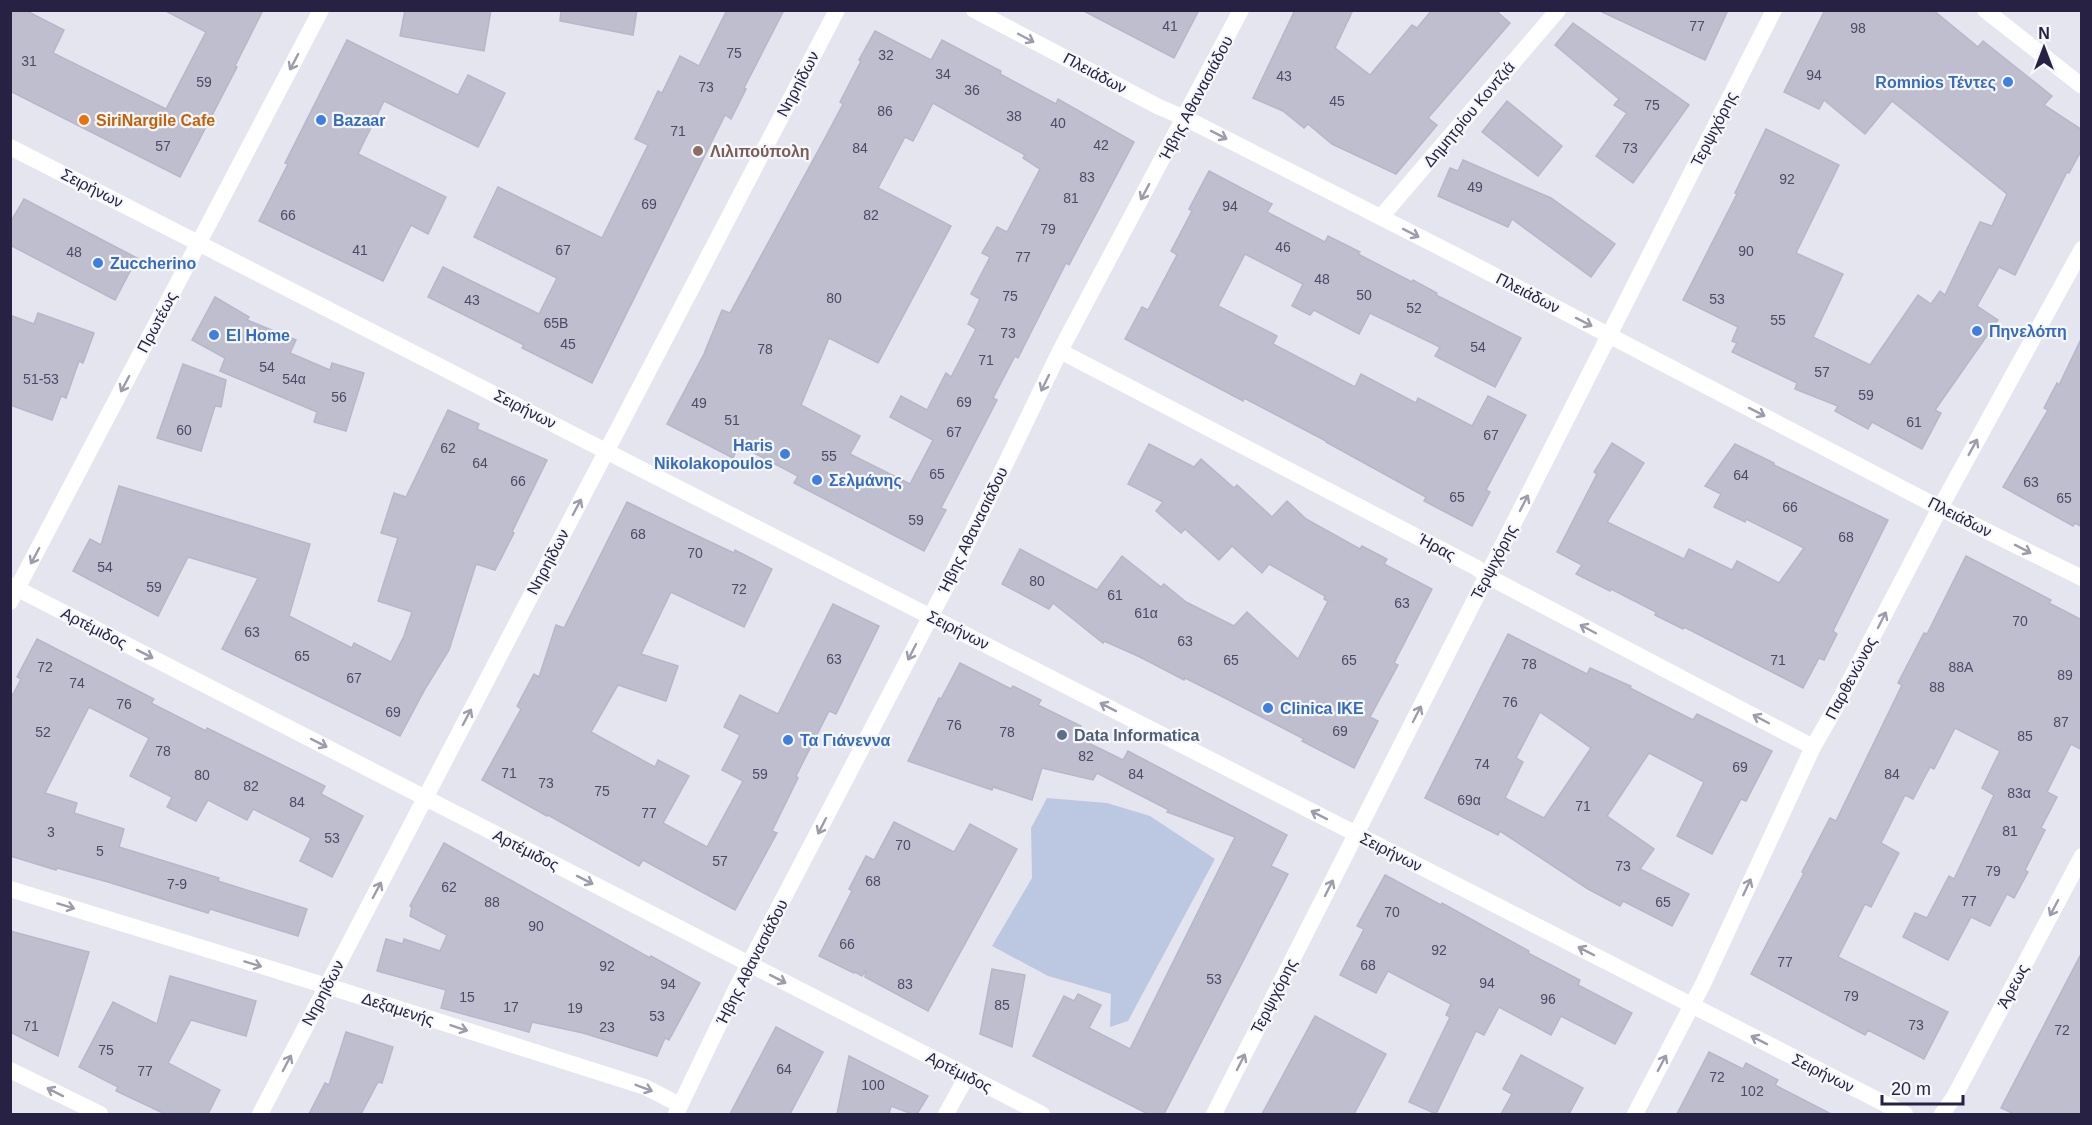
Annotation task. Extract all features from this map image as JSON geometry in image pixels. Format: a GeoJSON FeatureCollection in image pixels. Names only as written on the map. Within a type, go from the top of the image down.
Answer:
{"type":"FeatureCollection","features":[{"type":"Feature","properties":{"kind":"street","name":"Πρωτέως"},"geometry":{"type":"LineString","coordinates":[[13,592],[321,10]]}},
{"type":"Feature","properties":{"kind":"street","name":"Νηρηίδων"},"geometry":{"type":"LineString","coordinates":[[260,1114],[837,10]]}},
{"type":"Feature","properties":{"kind":"street","name":"Πλειάδων"},"geometry":{"type":"LineString","coordinates":[[974,10],[1609,335],[1940,508],[2082,578]]}},
{"type":"Feature","properties":{"kind":"street","name":"Ήβης Αθανασιάδου"},"geometry":{"type":"LineString","coordinates":[[678,1110],[749,964],[930,617],[1060,351],[1241,10]]}},
{"type":"Feature","properties":{"kind":"street","name":"Δημητρίου Κοντζιά"},"geometry":{"type":"LineString","coordinates":[[1381,218],[1558,10]]}},
{"type":"Feature","properties":{"kind":"street","name":"Τερψιχόρης"},"geometry":{"type":"LineString","coordinates":[[1214,1114],[1774,10]]}},
{"type":"Feature","properties":{"kind":"street"},"geometry":{"type":"LineString","coordinates":[[1985,10],[2082,86]]}},
{"type":"Feature","properties":{"kind":"street","name":"Σειρήνων"},"geometry":{"type":"LineString","coordinates":[[10,147],[1905,1114]]}},
{"type":"Feature","properties":{"kind":"street","name":"Παρθενώνος"},"geometry":{"type":"LineString","coordinates":[[1635,1114],[1692,1005],[1813,747],[1940,508],[2082,249]]}},
{"type":"Feature","properties":{"kind":"street","name":"Ήρας"},"geometry":{"type":"LineString","coordinates":[[1060,351],[1477,568],[1487,576],[1813,747]]}},
{"type":"Feature","properties":{"kind":"street","name":"Αρτέμιδος"},"geometry":{"type":"LineString","coordinates":[[13,592],[425,798],[1042,1114]]}},
{"type":"Feature","properties":{"kind":"street","name":"Άρεως"},"geometry":{"type":"LineString","coordinates":[[1942,1114],[1954,1097],[2082,856]]}},
{"type":"Feature","properties":{"kind":"street","name":"Δεξαμενής"},"geometry":{"type":"LineString","coordinates":[[10,889],[645,1087],[678,1110]]}},
{"type":"Feature","properties":{"kind":"street"},"geometry":{"type":"LineString","coordinates":[[10,1070],[100,1114]]}},
{"type":"Feature","properties":{"kind":"street"},"geometry":{"type":"LineString","coordinates":[[946,1114],[966,1076]]}},
{"type":"Feature","properties":{"kind":"shaded area"},"geometry":{"type":"Polygon","coordinates":[[[1047,798],[1107,803],[1150,816],[1215,859],[1128,1021],[1110,1027],[1111,994],[1048,976],[992,946],[1032,878],[1031,828],[1047,798]]]}},
{"type":"Feature","properties":{"kind":"building"},"geometry":{"type":"Polygon","coordinates":[[[10,10],[25,10],[64,30],[53,53],[166,109],[206,32],[164,10],[263,10],[235,66],[237,67],[180,177],[10,91],[10,10]]]}},
{"type":"Feature","properties":{"kind":"building"},"geometry":{"type":"Polygon","coordinates":[[[405,10],[491,10],[484,51],[400,36],[405,10]]]}},
{"type":"Feature","properties":{"kind":"building"},"geometry":{"type":"Polygon","coordinates":[[[561,10],[637,10],[633,35],[560,21],[561,10]]]}},
{"type":"Feature","properties":{"kind":"building"},"geometry":{"type":"Polygon","coordinates":[[[727,10],[784,10],[744,88],[746,89],[731,119],[725,115],[592,383],[522,348],[524,345],[428,297],[443,267],[539,314],[557,278],[474,237],[498,187],[602,238],[648,145],[635,139],[658,91],[662,93],[680,56],[699,66],[727,10]]]}},
{"type":"Feature","properties":{"kind":"building"},"geometry":{"type":"Polygon","coordinates":[[[1082,10],[1199,10],[1174,58],[1082,10]]]}},
{"type":"Feature","properties":{"kind":"building"},"geometry":{"type":"Polygon","coordinates":[[[1295,10],[1353,10],[1335,48],[1370,75],[1412,25],[1417,28],[1432,10],[1495,10],[1510,23],[1428,118],[1437,125],[1396,174],[1332,144],[1308,124],[1304,128],[1283,111],[1253,98],[1295,10]]]}},
{"type":"Feature","properties":{"kind":"building"},"geometry":{"type":"Polygon","coordinates":[[[1598,10],[1728,10],[1705,60],[1598,10]]]}},
{"type":"Feature","properties":{"kind":"building"},"geometry":{"type":"Polygon","coordinates":[[[1825,10],[1933,10],[1978,47],[1983,41],[2052,96],[2044,105],[2082,130],[2082,149],[2069,173],[2067,172],[2015,275],[1999,267],[1977,306],[1998,320],[1935,410],[1941,413],[1922,449],[1872,422],[1868,429],[1835,411],[1838,406],[1795,389],[1797,383],[1732,352],[1737,343],[1732,341],[1738,327],[1683,300],[1737,194],[1735,193],[1766,129],[1839,165],[1796,253],[1843,274],[1813,337],[1870,365],[1918,295],[1931,304],[1940,291],[1945,295],[1980,222],[1992,226],[2007,194],[1892,101],[1865,134],[1824,100],[1819,109],[1784,92],[1825,10]]]}},
{"type":"Feature","properties":{"kind":"building"},"geometry":{"type":"Polygon","coordinates":[[[1573,23],[1689,105],[1633,183],[1596,156],[1627,113],[1614,105],[1619,99],[1555,45],[1573,23]]]}},
{"type":"Feature","properties":{"kind":"building"},"geometry":{"type":"Polygon","coordinates":[[[875,31],[931,60],[942,40],[1001,71],[1000,74],[1056,104],[1058,99],[1134,142],[1069,265],[1066,263],[1018,358],[1015,356],[993,398],[997,400],[941,508],[946,510],[924,551],[794,483],[798,476],[739,445],[733,458],[667,424],[704,354],[722,310],[730,313],[843,104],[840,102],[861,61],[859,60],[875,31]],[[933,103],[913,141],[905,137],[878,188],[951,226],[878,363],[829,338],[801,405],[860,436],[850,454],[910,484],[933,440],[890,417],[901,396],[927,410],[946,373],[951,377],[976,329],[968,324],[980,299],[971,294],[990,257],[982,253],[997,227],[1007,232],[1040,169],[1023,158],[1025,155],[933,103]]]}},
{"type":"Feature","properties":{"kind":"building"},"geometry":{"type":"Polygon","coordinates":[[[347,40],[458,95],[468,75],[505,93],[478,147],[384,101],[358,154],[446,197],[428,234],[411,225],[383,281],[259,221],[288,164],[285,163],[347,40]]]}},
{"type":"Feature","properties":{"kind":"building"},"geometry":{"type":"Polygon","coordinates":[[[1507,101],[1562,146],[1538,176],[1482,132],[1507,101]]]}},
{"type":"Feature","properties":{"kind":"building"},"geometry":{"type":"Polygon","coordinates":[[[1463,160],[1551,198],[1615,244],[1591,277],[1512,219],[1508,227],[1438,196],[1450,168],[1458,171],[1463,160]]]}},
{"type":"Feature","properties":{"kind":"building"},"geometry":{"type":"Polygon","coordinates":[[[1209,171],[1272,204],[1267,212],[1325,242],[1328,236],[1360,252],[1358,254],[1412,282],[1413,280],[1437,293],[1436,295],[1521,338],[1495,387],[1435,356],[1440,347],[1370,313],[1359,334],[1314,310],[1310,315],[1292,306],[1303,284],[1245,254],[1218,306],[1277,336],[1273,344],[1355,387],[1361,374],[1416,403],[1418,398],[1472,426],[1488,396],[1526,415],[1486,490],[1490,492],[1472,526],[1424,501],[1426,497],[1326,441],[1244,398],[1243,401],[1125,339],[1142,307],[1148,310],[1177,255],[1171,251],[1192,211],[1189,209],[1209,171]]]}},
{"type":"Feature","properties":{"kind":"building"},"geometry":{"type":"Polygon","coordinates":[[[24,199],[137,258],[115,300],[10,245],[10,223],[24,199]]]}},
{"type":"Feature","properties":{"kind":"building"},"geometry":{"type":"Polygon","coordinates":[[[215,297],[249,317],[247,320],[296,340],[290,353],[330,370],[332,363],[364,373],[346,431],[314,422],[317,412],[220,371],[225,358],[192,340],[215,297]]]}},
{"type":"Feature","properties":{"kind":"building"},"geometry":{"type":"Polygon","coordinates":[[[38,313],[94,333],[83,363],[79,361],[66,398],[61,396],[52,420],[10,405],[10,315],[34,324],[38,313]]]}},
{"type":"Feature","properties":{"kind":"building"},"geometry":{"type":"Polygon","coordinates":[[[2082,337],[2082,527],[2075,523],[2073,526],[2003,487],[2048,410],[2044,408],[2057,383],[2059,385],[2082,337]]]}},
{"type":"Feature","properties":{"kind":"building"},"geometry":{"type":"Polygon","coordinates":[[[183,364],[226,380],[221,407],[215,406],[201,451],[157,438],[183,364]]]}},
{"type":"Feature","properties":{"kind":"building"},"geometry":{"type":"Polygon","coordinates":[[[448,410],[479,424],[477,429],[547,460],[495,570],[476,564],[449,650],[400,736],[222,649],[258,578],[188,557],[158,616],[73,571],[90,539],[101,545],[119,486],[310,544],[289,616],[352,648],[354,643],[391,662],[404,636],[412,612],[378,601],[398,538],[381,533],[394,493],[406,497],[448,410]]]}},
{"type":"Feature","properties":{"kind":"building"},"geometry":{"type":"Polygon","coordinates":[[[1612,443],[1644,463],[1607,522],[1684,559],[1689,549],[1732,570],[1737,561],[1779,583],[1804,548],[1746,519],[1745,522],[1714,507],[1721,494],[1705,486],[1735,444],[1888,520],[1833,631],[1837,634],[1824,660],[1819,658],[1803,688],[1684,627],[1683,629],[1655,615],[1656,612],[1611,589],[1610,591],[1576,574],[1582,565],[1557,552],[1597,474],[1594,472],[1612,443]]]}},
{"type":"Feature","properties":{"kind":"building"},"geometry":{"type":"Polygon","coordinates":[[[1149,444],[1194,467],[1201,459],[1234,488],[1237,485],[1272,517],[1287,501],[1306,519],[1360,549],[1362,546],[1387,559],[1384,564],[1432,589],[1394,663],[1398,665],[1370,717],[1378,721],[1354,768],[1302,741],[1304,739],[1185,678],[1184,680],[1104,641],[1103,643],[1053,603],[1049,609],[1002,584],[1020,549],[1097,590],[1122,556],[1161,587],[1164,584],[1186,602],[1234,626],[1247,612],[1298,659],[1328,601],[1324,599],[1325,596],[1269,564],[1262,573],[1232,546],[1219,560],[1185,529],[1181,533],[1156,511],[1163,502],[1128,484],[1149,444]]]}},
{"type":"Feature","properties":{"kind":"building"},"geometry":{"type":"Polygon","coordinates":[[[627,502],[772,569],[744,627],[671,592],[641,654],[678,666],[666,701],[618,685],[591,732],[655,767],[658,760],[689,776],[663,823],[707,847],[743,781],[722,770],[740,735],[724,727],[740,695],[778,714],[833,604],[879,626],[836,714],[829,711],[796,776],[798,778],[772,831],[777,833],[735,910],[643,860],[639,866],[482,780],[521,709],[517,706],[534,674],[539,677],[556,625],[564,628],[627,502]]]}},
{"type":"Feature","properties":{"kind":"building"},"geometry":{"type":"Polygon","coordinates":[[[1966,556],[2051,600],[2049,603],[2082,620],[2082,750],[2071,744],[2047,792],[2057,797],[2041,828],[2045,830],[2025,870],[2028,872],[2014,898],[2007,894],[1990,926],[1971,917],[1948,960],[1903,937],[1915,913],[1927,918],[1949,876],[1954,879],[1994,795],[1982,788],[2000,751],[1955,728],[1934,769],[1930,767],[1913,799],[1905,795],[1881,843],[1899,853],[1871,907],[1865,904],[1838,957],[1948,1012],[1924,1059],[1868,1030],[1865,1035],[1751,974],[1830,818],[1836,821],[1902,685],[1898,683],[1924,633],[1927,634],[1966,556]]]}},
{"type":"Feature","properties":{"kind":"building"},"geometry":{"type":"Polygon","coordinates":[[[1508,634],[1587,674],[1590,668],[1631,686],[1630,688],[1693,720],[1697,714],[1772,751],[1746,801],[1741,799],[1712,854],[1677,836],[1704,782],[1649,753],[1607,816],[1654,849],[1640,869],[1689,894],[1672,926],[1623,901],[1620,906],[1588,889],[1500,831],[1498,835],[1425,798],[1508,634]],[[1540,712],[1516,758],[1523,762],[1505,798],[1544,818],[1591,748],[1540,712]]]}},
{"type":"Feature","properties":{"kind":"building"},"geometry":{"type":"Polygon","coordinates":[[[37,639],[154,699],[151,703],[325,786],[321,794],[363,816],[332,877],[300,861],[311,838],[253,809],[247,820],[208,800],[196,821],[167,807],[172,797],[130,776],[149,738],[89,707],[45,793],[77,803],[74,813],[124,829],[119,847],[219,878],[218,881],[307,909],[298,936],[210,909],[208,913],[108,882],[10,856],[10,700],[21,679],[17,677],[37,639]]]}},
{"type":"Feature","properties":{"kind":"building"},"geometry":{"type":"Polygon","coordinates":[[[960,663],[1011,689],[1013,686],[1041,700],[1038,705],[1081,726],[1076,737],[1123,760],[1128,751],[1287,835],[1271,866],[1288,874],[1164,1114],[1148,1114],[1033,1056],[1064,996],[1074,1001],[1078,994],[1101,1005],[1089,1028],[1130,1049],[1235,837],[1167,812],[1169,810],[1097,773],[1093,780],[1042,768],[1032,800],[993,787],[992,790],[908,761],[939,698],[941,699],[960,663]]]}},
{"type":"Feature","properties":{"kind":"building"},"geometry":{"type":"Polygon","coordinates":[[[894,822],[954,852],[970,824],[1017,849],[928,1011],[865,977],[866,970],[862,976],[819,956],[852,891],[849,889],[866,856],[874,860],[894,822]]]}},
{"type":"Feature","properties":{"kind":"building"},"geometry":{"type":"Polygon","coordinates":[[[444,843],[650,958],[651,956],[700,983],[669,1040],[665,1038],[657,1056],[583,1033],[532,1022],[529,1032],[441,1008],[446,990],[377,971],[386,939],[403,944],[404,939],[440,951],[447,935],[410,916],[412,907],[410,906],[444,843]]]}},
{"type":"Feature","properties":{"kind":"building"},"geometry":{"type":"Polygon","coordinates":[[[1385,875],[1441,905],[1442,903],[1529,951],[1528,953],[1580,980],[1578,985],[1632,1013],[1615,1044],[1561,1016],[1551,1035],[1499,1007],[1484,1035],[1476,1031],[1436,1114],[1409,1102],[1450,1017],[1446,1015],[1451,1004],[1388,971],[1376,993],[1340,975],[1364,929],[1357,926],[1385,875]]]}},
{"type":"Feature","properties":{"kind":"building"},"geometry":{"type":"Polygon","coordinates":[[[10,931],[89,952],[58,1056],[10,1032],[10,931]]]}},
{"type":"Feature","properties":{"kind":"building"},"geometry":{"type":"Polygon","coordinates":[[[2082,952],[2082,1114],[2014,1114],[2001,1108],[2082,952]]]}},
{"type":"Feature","properties":{"kind":"building"},"geometry":{"type":"Polygon","coordinates":[[[992,969],[1025,975],[1012,1047],[980,1034],[992,969]]]}},
{"type":"Feature","properties":{"kind":"building"},"geometry":{"type":"Polygon","coordinates":[[[170,976],[256,1001],[246,1036],[191,1020],[168,1063],[220,1090],[208,1114],[165,1114],[116,1091],[118,1087],[79,1067],[113,1002],[157,1024],[170,976]]]}},
{"type":"Feature","properties":{"kind":"building"},"geometry":{"type":"Polygon","coordinates":[[[1315,1016],[1386,1054],[1354,1114],[1262,1114],[1315,1016]]]}},
{"type":"Feature","properties":{"kind":"building"},"geometry":{"type":"Polygon","coordinates":[[[776,1027],[823,1052],[790,1114],[730,1114],[776,1027]]]}},
{"type":"Feature","properties":{"kind":"building"},"geometry":{"type":"Polygon","coordinates":[[[346,1032],[393,1047],[382,1083],[378,1082],[361,1114],[309,1114],[325,1083],[329,1085],[346,1032]]]}},
{"type":"Feature","properties":{"kind":"building"},"geometry":{"type":"Polygon","coordinates":[[[1709,1052],[1743,1069],[1746,1063],[1778,1080],[1775,1085],[1831,1114],[1677,1114],[1709,1052]]]}},
{"type":"Feature","properties":{"kind":"building"},"geometry":{"type":"Polygon","coordinates":[[[1521,1055],[1583,1088],[1569,1114],[1501,1114],[1512,1094],[1503,1089],[1521,1055]]]}},
{"type":"Feature","properties":{"kind":"building"},"geometry":{"type":"Polygon","coordinates":[[[849,1056],[928,1096],[917,1114],[891,1106],[889,1114],[837,1114],[849,1056]]]}},
{"type":"Feature","properties":{"kind":"place","name":"Romnios Τέντες"},"geometry":{"type":"Point","coordinates":[2008,82]}},
{"type":"Feature","properties":{"kind":"place","name":"SiriNargile Cafe"},"geometry":{"type":"Point","coordinates":[84,120]}},
{"type":"Feature","properties":{"kind":"place","name":"Bazaar"},"geometry":{"type":"Point","coordinates":[321,120]}},
{"type":"Feature","properties":{"kind":"place","name":"Λιλιπούπολη"},"geometry":{"type":"Point","coordinates":[698,151]}},
{"type":"Feature","properties":{"kind":"place","name":"Zuccherino"},"geometry":{"type":"Point","coordinates":[98,263]}},
{"type":"Feature","properties":{"kind":"place","name":"Πηνελόπη"},"geometry":{"type":"Point","coordinates":[1977,331]}},
{"type":"Feature","properties":{"kind":"place","name":"El Home"},"geometry":{"type":"Point","coordinates":[214,335]}},
{"type":"Feature","properties":{"kind":"place","name":"Haris Nikolakopoulos"},"geometry":{"type":"Point","coordinates":[785,454]}},
{"type":"Feature","properties":{"kind":"place","name":"Σελμάνης"},"geometry":{"type":"Point","coordinates":[817,480]}},
{"type":"Feature","properties":{"kind":"place","name":"Clinica ΙΚΕ"},"geometry":{"type":"Point","coordinates":[1268,708]}},
{"type":"Feature","properties":{"kind":"place","name":"Data Informatica"},"geometry":{"type":"Point","coordinates":[1062,735]}},
{"type":"Feature","properties":{"kind":"place","name":"Τα Γιάνεννα"},"geometry":{"type":"Point","coordinates":[788,740]}}]}
